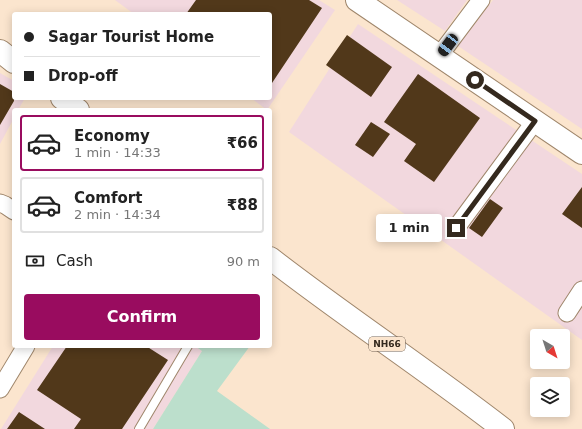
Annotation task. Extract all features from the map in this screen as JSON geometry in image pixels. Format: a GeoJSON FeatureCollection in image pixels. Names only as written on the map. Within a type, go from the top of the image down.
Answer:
{"type":"FeatureCollection","features":[{"type":"Feature","properties":{"kind":"main road"},"geometry":{"type":"LineString","coordinates":[[357,0],[582,153]]}},
{"type":"Feature","properties":{"kind":"main road"},"geometry":{"type":"LineString","coordinates":[[0,51],[12,60]]}},
{"type":"Feature","properties":{"kind":"main road"},"geometry":{"type":"LineString","coordinates":[[65,100],[75,108]]}},
{"type":"Feature","properties":{"kind":"main road","name":"NH66"},"geometry":{"type":"LineString","coordinates":[[272,260],[503,429]]}},
{"type":"Feature","properties":{"kind":"street"},"geometry":{"type":"LineString","coordinates":[[439,56],[481,0]]}},
{"type":"Feature","properties":{"kind":"street"},"geometry":{"type":"LineString","coordinates":[[456,228],[535,121]]}},
{"type":"Feature","properties":{"kind":"street"},"geometry":{"type":"LineString","coordinates":[[0,203],[12,210]]}},
{"type":"Feature","properties":{"kind":"street"},"geometry":{"type":"LineString","coordinates":[[567,313],[582,290]]}},
{"type":"Feature","properties":{"kind":"street"},"geometry":{"type":"LineString","coordinates":[[0,389],[25,348]]}},
{"type":"Feature","properties":{"kind":"lane"},"geometry":{"type":"LineString","coordinates":[[139,429],[187,348]]}},
{"type":"Feature","properties":{"kind":"shaded area"},"geometry":{"type":"Polygon","coordinates":[[[115,0],[319,0],[335,10],[268,108],[264,108],[254,100],[272,100],[272,12],[131,12],[115,0]]]}},
{"type":"Feature","properties":{"kind":"shaded area"},"geometry":{"type":"Polygon","coordinates":[[[397,0],[467,0],[445,31],[397,0]]]}},
{"type":"Feature","properties":{"kind":"shaded area"},"geometry":{"type":"Polygon","coordinates":[[[493,0],[582,0],[582,129],[458,46],[493,0]]]}},
{"type":"Feature","properties":{"kind":"shaded area"},"geometry":{"type":"Polygon","coordinates":[[[358,24],[582,174],[582,340],[570,331],[570,329],[567,329],[289,132],[358,24]]]}},
{"type":"Feature","properties":{"kind":"shaded area"},"geometry":{"type":"Polygon","coordinates":[[[0,73],[12,80],[12,100],[24,100],[19,108],[12,108],[12,122],[0,144],[0,73]]]}},
{"type":"Feature","properties":{"kind":"shaded area"},"geometry":{"type":"Polygon","coordinates":[[[52,348],[198,348],[202,351],[153,429],[1,429],[52,348]]]}},
{"type":"Feature","properties":{"kind":"green space"},"geometry":{"type":"Polygon","coordinates":[[[198,348],[249,348],[217,391],[270,429],[153,429],[202,351],[198,348]]]}},
{"type":"Feature","properties":{"kind":"building"},"geometry":{"type":"Polygon","coordinates":[[[196,0],[309,0],[322,8],[272,83],[272,12],[187,12],[196,0]]]}},
{"type":"Feature","properties":{"kind":"building"},"geometry":{"type":"Polygon","coordinates":[[[347,35],[392,67],[371,97],[326,65],[347,35]]]}},
{"type":"Feature","properties":{"kind":"building"},"geometry":{"type":"Polygon","coordinates":[[[418,74],[480,118],[434,182],[404,161],[416,144],[384,122],[418,74]]]}},
{"type":"Feature","properties":{"kind":"building"},"geometry":{"type":"Polygon","coordinates":[[[0,84],[12,91],[12,100],[14,101],[0,125],[0,84]]]}},
{"type":"Feature","properties":{"kind":"building"},"geometry":{"type":"Polygon","coordinates":[[[371,122],[390,134],[373,157],[355,145],[371,122]]]}},
{"type":"Feature","properties":{"kind":"building"},"geometry":{"type":"Polygon","coordinates":[[[582,187],[582,228],[562,214],[582,187]]]}},
{"type":"Feature","properties":{"kind":"building"},"geometry":{"type":"Polygon","coordinates":[[[490,199],[503,208],[482,237],[469,228],[490,199]]]}},
{"type":"Feature","properties":{"kind":"building"},"geometry":{"type":"Polygon","coordinates":[[[66,348],[149,348],[168,360],[122,429],[74,429],[81,419],[37,390],[66,348]]]}},
{"type":"Feature","properties":{"kind":"building"},"geometry":{"type":"Polygon","coordinates":[[[19,412],[45,429],[7,429],[19,412]]]}},
{"type":"Feature","properties":{"kind":"route"},"geometry":{"type":"LineString","coordinates":[[456,228],[535,121],[475,80]]}}]}
